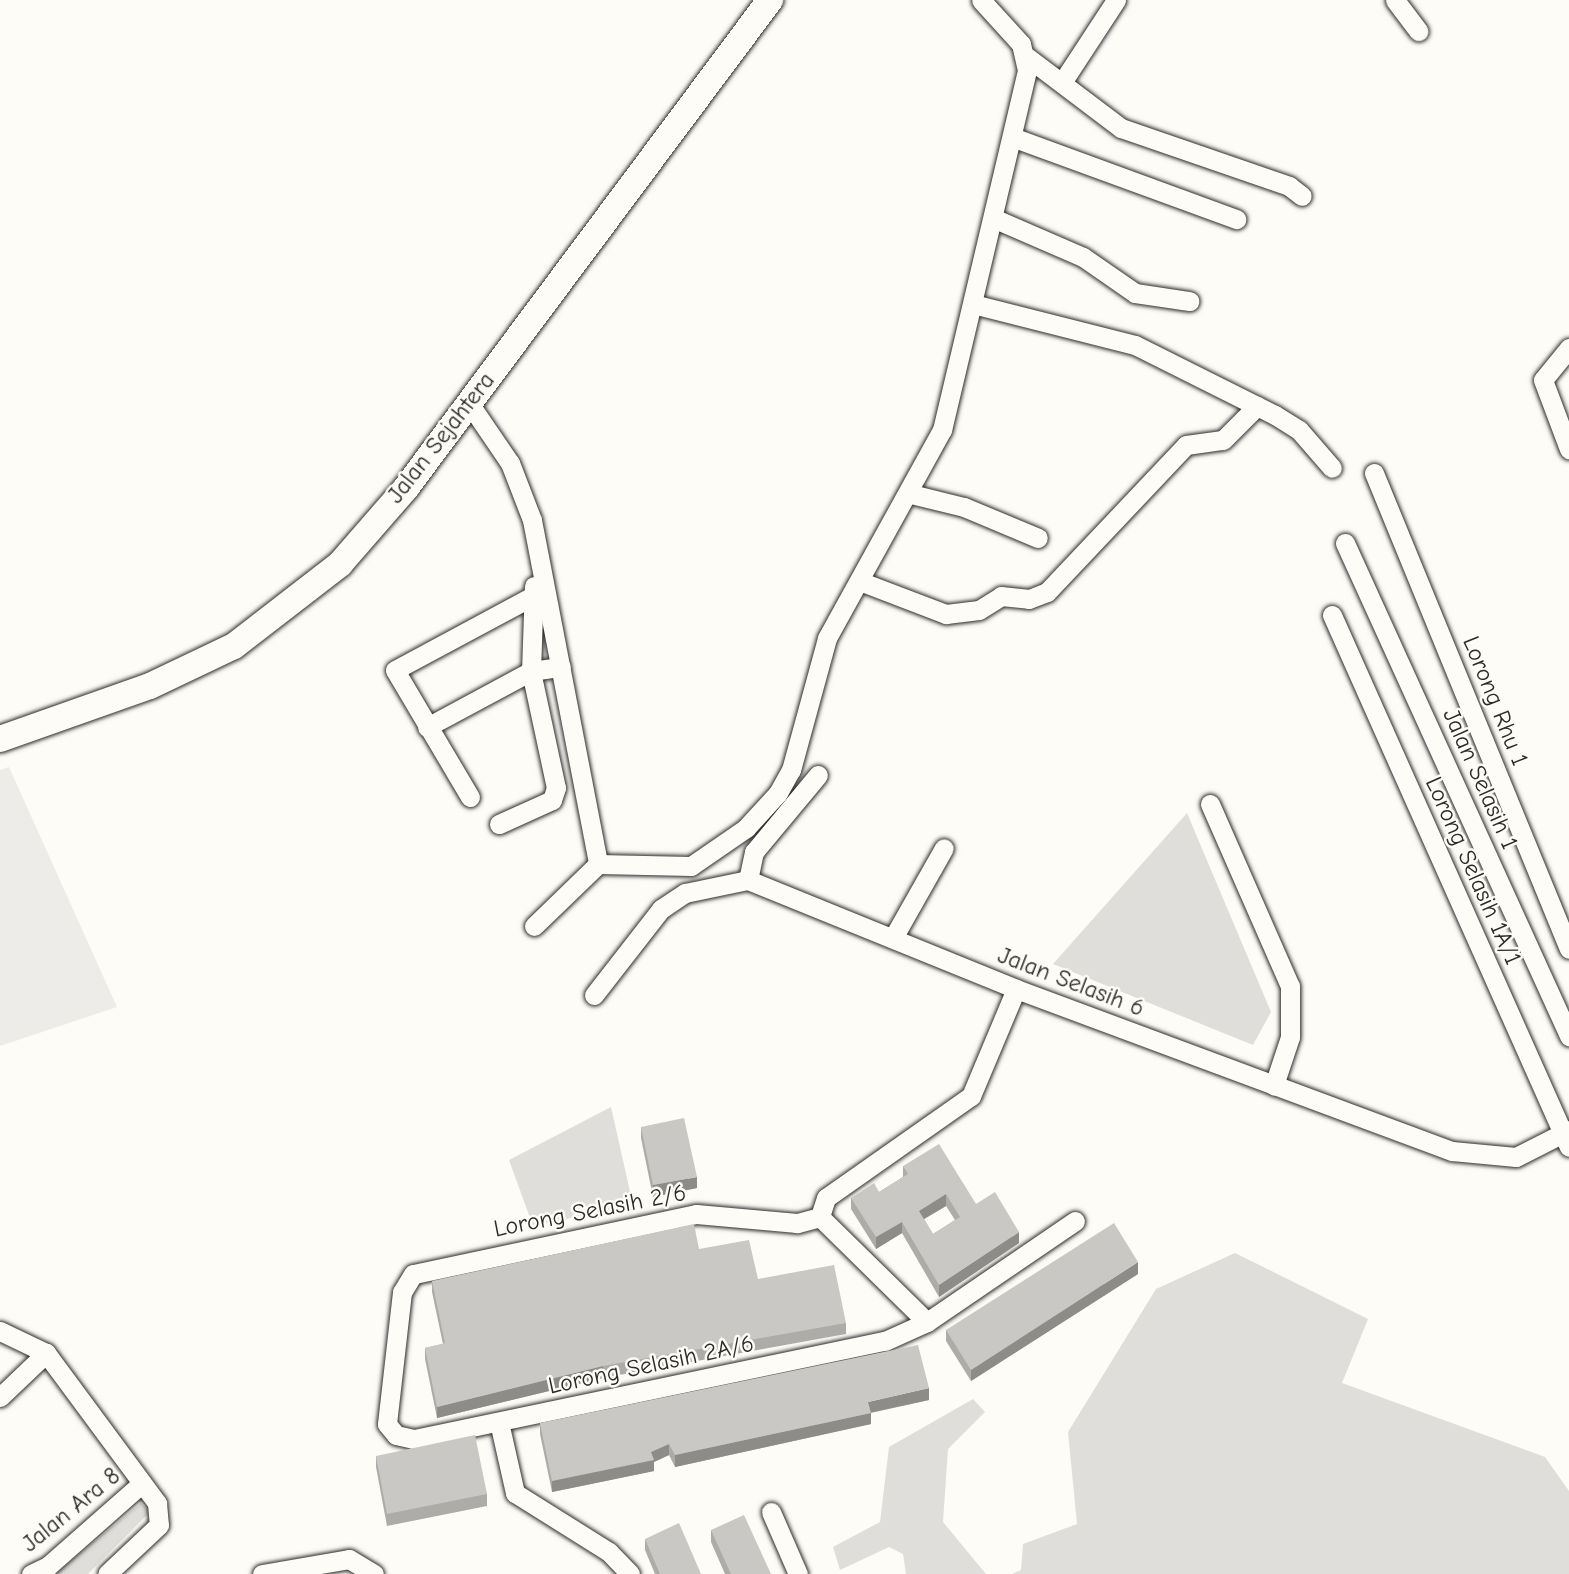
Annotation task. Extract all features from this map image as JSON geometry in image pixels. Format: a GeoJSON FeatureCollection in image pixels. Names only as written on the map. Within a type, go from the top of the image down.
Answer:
{"type":"FeatureCollection","features":[{"type":"Feature","properties":{"kind":"main road","name":"Jalan Sejahtera"},"geometry":{"type":"LineString","coordinates":[[0,739],[150,686],[269,625],[341,564],[469,403],[771,0]]}},
{"type":"Feature","properties":{"kind":"street"},"geometry":{"type":"LineString","coordinates":[[981,0],[1011,29],[1027,57],[1063,81],[1094,114],[1121,128],[1289,186],[1303,196]]}},
{"type":"Feature","properties":{"kind":"street"},"geometry":{"type":"LineString","coordinates":[[1063,81],[1116,0]]}},
{"type":"Feature","properties":{"kind":"street"},"geometry":{"type":"LineString","coordinates":[[1395,0],[1418,31]]}},
{"type":"Feature","properties":{"kind":"street"},"geometry":{"type":"LineString","coordinates":[[534,926],[598,864],[691,866],[746,828],[778,793],[791,770],[827,638],[911,494],[942,430],[1012,137],[1027,57]]}},
{"type":"Feature","properties":{"kind":"street"},"geometry":{"type":"LineString","coordinates":[[1012,137],[1236,219]]}},
{"type":"Feature","properties":{"kind":"street"},"geometry":{"type":"LineString","coordinates":[[993,218],[1083,257],[1135,293],[1189,300]]}},
{"type":"Feature","properties":{"kind":"street"},"geometry":{"type":"LineString","coordinates":[[973,304],[1135,345],[1299,430],[1332,468]]}},
{"type":"Feature","properties":{"kind":"street"},"geometry":{"type":"LineString","coordinates":[[1569,348],[1543,380],[1569,449]]}},
{"type":"Feature","properties":{"kind":"street"},"geometry":{"type":"LineString","coordinates":[[469,403],[510,463],[541,562],[598,864]]}},
{"type":"Feature","properties":{"kind":"street"},"geometry":{"type":"LineString","coordinates":[[862,582],[946,614],[966,615],[1001,596],[1029,599],[1047,592],[1186,446],[1208,437],[1223,440],[1257,406]]}},
{"type":"Feature","properties":{"kind":"street","name":"Lorong Rhu 1"},"geometry":{"type":"LineString","coordinates":[[1374,473],[1569,949]]}},
{"type":"Feature","properties":{"kind":"street"},"geometry":{"type":"LineString","coordinates":[[911,494],[964,507],[1038,538]]}},
{"type":"Feature","properties":{"kind":"street","name":"Jalan Selasih 1"},"geometry":{"type":"LineString","coordinates":[[1345,543],[1563,1004],[1569,1036]]}},
{"type":"Feature","properties":{"kind":"street"},"geometry":{"type":"LineString","coordinates":[[499,824],[552,800],[556,788],[531,671],[531,597],[541,562]]}},
{"type":"Feature","properties":{"kind":"street"},"geometry":{"type":"LineString","coordinates":[[470,797],[395,670],[531,597]]}},
{"type":"Feature","properties":{"kind":"street","name":"Lorong Selasih 1A/1"},"geometry":{"type":"LineString","coordinates":[[1332,615],[1567,1137]]}},
{"type":"Feature","properties":{"kind":"street"},"geometry":{"type":"LineString","coordinates":[[427,727],[531,671],[561,667]]}},
{"type":"Feature","properties":{"kind":"street"},"geometry":{"type":"LineString","coordinates":[[594,995],[661,909],[707,887],[748,880],[754,852],[818,775]]}},
{"type":"Feature","properties":{"kind":"street"},"geometry":{"type":"LineString","coordinates":[[1210,804],[1290,986],[1290,1037],[1274,1086]]}},
{"type":"Feature","properties":{"kind":"street"},"geometry":{"type":"LineString","coordinates":[[893,938],[944,848]]}},
{"type":"Feature","properties":{"kind":"street"},"geometry":{"type":"LineString","coordinates":[[691,866],[707,887]]}},
{"type":"Feature","properties":{"kind":"street","name":"Jalan Selasih 6"},"geometry":{"type":"LineString","coordinates":[[748,880],[1016,989],[1472,1157],[1516,1157],[1567,1137]]}},
{"type":"Feature","properties":{"kind":"street"},"geometry":{"type":"LineString","coordinates":[[1016,989],[971,1096],[826,1198],[820,1217],[927,1322],[1075,1221]]}},
{"type":"Feature","properties":{"kind":"street","name":"Lorong Selasih 2/6"},"geometry":{"type":"LineString","coordinates":[[387,1424],[402,1292],[413,1274],[696,1214],[797,1223],[820,1217]]}},
{"type":"Feature","properties":{"kind":"street","name":"Lorong Selasih 2A/6"},"geometry":{"type":"LineString","coordinates":[[387,1424],[396,1435],[414,1439],[885,1341],[927,1322]]}},
{"type":"Feature","properties":{"kind":"street"},"geometry":{"type":"LineString","coordinates":[[0,1331],[46,1353],[157,1503],[159,1525],[107,1574]]}},
{"type":"Feature","properties":{"kind":"street"},"geometry":{"type":"LineString","coordinates":[[0,1397],[46,1353]]}},
{"type":"Feature","properties":{"kind":"street"},"geometry":{"type":"LineString","coordinates":[[499,1422],[515,1493],[609,1552],[630,1574]]}},
{"type":"Feature","properties":{"kind":"street","name":"Jalan Ara 8"},"geometry":{"type":"LineString","coordinates":[[31,1574],[48,1566],[142,1483]]}},
{"type":"Feature","properties":{"kind":"street"},"geometry":{"type":"LineString","coordinates":[[771,1512],[798,1574]]}},
{"type":"Feature","properties":{"kind":"street"},"geometry":{"type":"LineString","coordinates":[[262,1574],[349,1559],[374,1574]]}},
{"type":"Feature","properties":{"kind":"shaded area"},"geometry":{"type":"Polygon","coordinates":[[[9,767],[117,1007],[0,1046],[0,770],[9,767]]]}},
{"type":"Feature","properties":{"kind":"shaded area"},"geometry":{"type":"Polygon","coordinates":[[[1187,813],[1271,1012],[1253,1045],[1053,964],[1187,813]]]}},
{"type":"Feature","properties":{"kind":"shaded area"},"geometry":{"type":"Polygon","coordinates":[[[611,1107],[633,1205],[533,1226],[509,1160],[611,1107]]]}},
{"type":"Feature","properties":{"kind":"shaded area"},"geometry":{"type":"Polygon","coordinates":[[[1235,1253],[1368,1319],[1342,1383],[1545,1457],[1569,1491],[1569,1574],[1012,1574],[1021,1570],[1023,1544],[1077,1524],[1068,1432],[1156,1289],[1235,1253]]]}},
{"type":"Feature","properties":{"kind":"shaded area"},"geometry":{"type":"Polygon","coordinates":[[[973,1399],[985,1412],[948,1449],[943,1522],[986,1574],[906,1574],[903,1554],[889,1547],[840,1570],[833,1547],[880,1522],[889,1447],[973,1399]]]}},
{"type":"Feature","properties":{"kind":"shaded area"},"geometry":{"type":"Polygon","coordinates":[[[141,1503],[150,1512],[88,1574],[55,1574],[141,1503]]]}},
{"type":"Feature","properties":{"kind":"building"},"geometry":{"type":"Polygon","coordinates":[[[684,1118],[697,1177],[653,1185],[641,1127],[684,1118]]]}},
{"type":"Feature","properties":{"kind":"building"},"geometry":{"type":"Polygon","coordinates":[[[939,1144],[976,1204],[995,1192],[1019,1232],[939,1285],[902,1222],[876,1237],[851,1198],[874,1183],[879,1192],[908,1174],[903,1166],[939,1144]],[[946,1194],[919,1211],[933,1234],[960,1217],[946,1194]]]}},
{"type":"Feature","properties":{"kind":"building"},"geometry":{"type":"Polygon","coordinates":[[[1114,1223],[1138,1262],[971,1370],[946,1330],[1114,1223]]]}},
{"type":"Feature","properties":{"kind":"building"},"geometry":{"type":"Polygon","coordinates":[[[694,1224],[699,1249],[749,1240],[758,1279],[834,1265],[846,1323],[603,1366],[437,1407],[425,1348],[445,1343],[432,1281],[694,1224]]]}},
{"type":"Feature","properties":{"kind":"building"},"geometry":{"type":"Polygon","coordinates":[[[918,1345],[929,1388],[868,1402],[871,1413],[675,1455],[669,1444],[651,1452],[654,1460],[552,1481],[540,1423],[918,1345]]]}},
{"type":"Feature","properties":{"kind":"building"},"geometry":{"type":"Polygon","coordinates":[[[475,1435],[487,1494],[387,1514],[376,1456],[475,1435]]]}},
{"type":"Feature","properties":{"kind":"building"},"geometry":{"type":"Polygon","coordinates":[[[744,1515],[771,1574],[731,1574],[711,1530],[744,1515]]]}},
{"type":"Feature","properties":{"kind":"building"},"geometry":{"type":"Polygon","coordinates":[[[679,1523],[701,1574],[660,1574],[645,1539],[679,1523]]]}}]}
